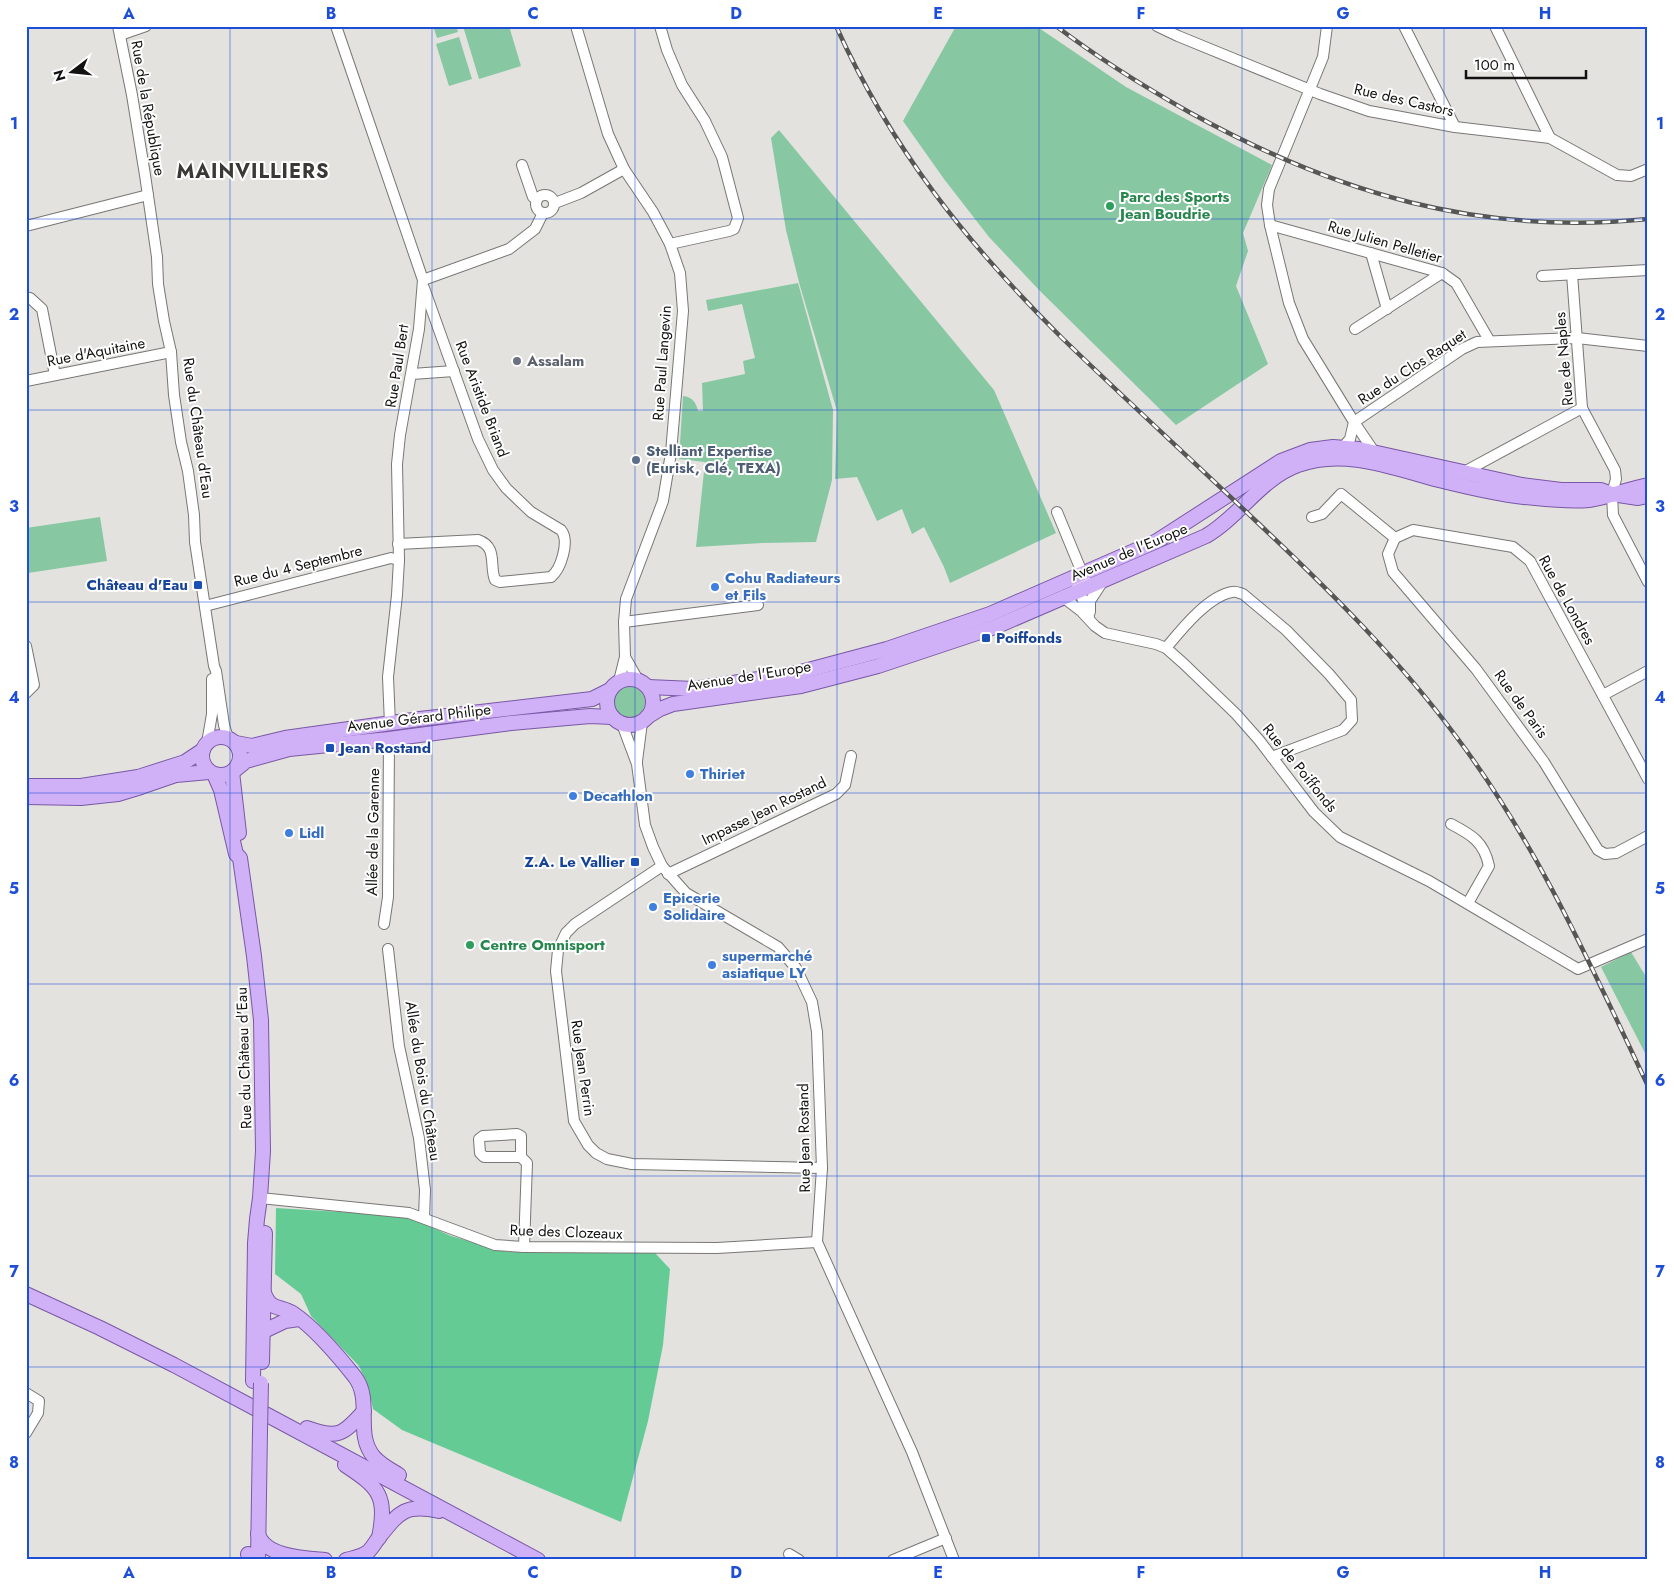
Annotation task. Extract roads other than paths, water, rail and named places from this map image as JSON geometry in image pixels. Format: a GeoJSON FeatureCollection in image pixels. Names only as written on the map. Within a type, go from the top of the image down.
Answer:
{"type":"FeatureCollection","features":[{"type":"Feature","properties":{"kind":"main road","name":"Avenue de l'Europe"},"geometry":{"type":"LineString","coordinates":[[643,684],[694,689],[806,670],[887,649],[957,626],[1081,582],[1167,536],[1281,461],[1310,450],[1343,447],[1522,485],[1561,490],[1601,490],[1612,494],[1638,498],[1648,496]]}},
{"type":"Feature","properties":{"kind":"main road","name":"Avenue de l'Europe"},"geometry":{"type":"LineString","coordinates":[[644,720],[660,709],[673,704],[801,686],[878,666],[994,627],[1064,598],[1081,582],[1104,580],[1206,536],[1226,523],[1270,480],[1292,468],[1313,461],[1337,458],[1359,460],[1440,480],[1523,497],[1589,500],[1648,485]]}},
{"type":"Feature","properties":{"kind":"main road"},"geometry":{"type":"LineString","coordinates":[[632,679],[643,684],[653,699],[651,712],[636,725],[617,721],[607,704],[615,686],[632,679]]}},
{"type":"Feature","properties":{"kind":"main road","name":"Avenue Gérard Philipe"},"geometry":{"type":"LineString","coordinates":[[232,741],[252,746],[285,738],[420,719],[592,699],[615,686]]}},
{"type":"Feature","properties":{"kind":"main road","name":"Avenue Gérard Philipe"},"geometry":{"type":"LineString","coordinates":[[234,771],[246,761],[289,749],[389,739],[518,722],[590,716],[617,721]]}},
{"type":"Feature","properties":{"kind":"main road"},"geometry":{"type":"LineString","coordinates":[[26,786],[81,786],[138,776],[185,762],[220,737],[232,741],[240,754],[239,765],[234,771],[223,776],[212,773],[176,775],[118,794],[81,798],[26,798]]}},
{"type":"Feature","properties":{"kind":"main road"},"geometry":{"type":"LineString","coordinates":[[205,747],[203,762],[212,773]]}},
{"type":"Feature","properties":{"kind":"main road","name":"Rue du Château d'Eau"},"geometry":{"type":"LineString","coordinates":[[234,771],[242,852],[240,858],[261,1020],[263,1151],[257,1219],[266,1317],[257,1382]]}},
{"type":"Feature","properties":{"kind":"main road","name":"Rue du Château d'Eau"},"geometry":{"type":"LineString","coordinates":[[212,773],[221,790],[236,854],[240,858]]}},
{"type":"Feature","properties":{"kind":"main road","name":"Rue du Château d'Eau"},"geometry":{"type":"LineString","coordinates":[[257,1382],[266,1317],[270,1303],[264,1293],[265,1241],[260,1198]]}},
{"type":"Feature","properties":{"kind":"main road"},"geometry":{"type":"LineString","coordinates":[[26,1294],[108,1332],[289,1426],[538,1560]]}},
{"type":"Feature","properties":{"kind":"main road"},"geometry":{"type":"LineString","coordinates":[[266,1317],[300,1319],[317,1335],[356,1379],[363,1396],[364,1438],[368,1448],[374,1458],[412,1484],[415,1493]]}},
{"type":"Feature","properties":{"kind":"main road"},"geometry":{"type":"LineString","coordinates":[[256,1555],[257,1382]]}},
{"type":"Feature","properties":{"kind":"main road"},"geometry":{"type":"LineString","coordinates":[[289,1426],[307,1428],[327,1434],[340,1433],[348,1429],[364,1412]]}},
{"type":"Feature","properties":{"kind":"main road"},"geometry":{"type":"LineString","coordinates":[[256,1429],[258,1534],[256,1555]]}},
{"type":"Feature","properties":{"kind":"main road"},"geometry":{"type":"LineString","coordinates":[[312,1438],[324,1450],[375,1487],[381,1501],[382,1511],[379,1538]]}},
{"type":"Feature","properties":{"kind":"main road"},"geometry":{"type":"LineString","coordinates":[[346,1560],[367,1552],[395,1517],[408,1510],[420,1508],[454,1515]]}},
{"type":"Feature","properties":{"kind":"main road"},"geometry":{"type":"LineString","coordinates":[[256,1555],[325,1560]]}},
{"type":"Feature","properties":{"kind":"street"},"geometry":{"type":"LineString","coordinates":[[119,30],[146,26]]}},
{"type":"Feature","properties":{"kind":"street","name":"Rue Paul Bert"},"geometry":{"type":"LineString","coordinates":[[336,26],[423,283],[419,329],[400,435],[397,464],[398,560],[397,595],[388,676],[390,724]]}},
{"type":"Feature","properties":{"kind":"street","name":"Rue Paul Langevin"},"geometry":{"type":"LineString","coordinates":[[576,26],[608,134],[624,169],[653,212],[670,244],[680,273],[683,311],[671,452],[662,501],[626,600],[624,622],[625,657],[615,686]]}},
{"type":"Feature","properties":{"kind":"street"},"geometry":{"type":"LineString","coordinates":[[660,26],[667,50],[682,85],[705,121],[722,157],[738,218],[734,229],[729,232],[670,244]]}},
{"type":"Feature","properties":{"kind":"street","name":"Rue des Castors"},"geometry":{"type":"LineString","coordinates":[[1157,26],[1310,89],[1369,110],[1455,127],[1550,138],[1618,175],[1630,176],[1648,169]]}},
{"type":"Feature","properties":{"kind":"street"},"geometry":{"type":"LineString","coordinates":[[1327,26],[1323,57],[1269,189],[1267,205],[1288,303],[1303,339],[1354,422],[1376,453]]}},
{"type":"Feature","properties":{"kind":"street"},"geometry":{"type":"LineString","coordinates":[[1404,26],[1455,127]]}},
{"type":"Feature","properties":{"kind":"street"},"geometry":{"type":"LineString","coordinates":[[1495,26],[1550,138]]}},
{"type":"Feature","properties":{"kind":"street","name":"Rue de la République"},"geometry":{"type":"LineString","coordinates":[[119,30],[132,95],[148,195]]}},
{"type":"Feature","properties":{"kind":"street"},"geometry":{"type":"LineString","coordinates":[[522,165],[534,197],[537,200],[537,209],[543,213],[551,212],[555,203],[553,198],[547,194],[537,200]]}},
{"type":"Feature","properties":{"kind":"street"},"geometry":{"type":"LineString","coordinates":[[555,203],[581,193],[624,169]]}},
{"type":"Feature","properties":{"kind":"street"},"geometry":{"type":"LineString","coordinates":[[26,226],[148,195]]}},
{"type":"Feature","properties":{"kind":"street","name":"Rue du Château d'Eau"},"geometry":{"type":"LineString","coordinates":[[148,195],[164,321],[171,352],[174,395],[181,442],[188,471],[194,515],[195,542],[214,666],[224,725],[232,741]]}},
{"type":"Feature","properties":{"kind":"street"},"geometry":{"type":"LineString","coordinates":[[423,283],[509,249],[535,229],[543,213]]}},
{"type":"Feature","properties":{"kind":"street","name":"Rue Julien Pelletier"},"geometry":{"type":"LineString","coordinates":[[1270,225],[1442,273],[1456,283],[1490,340]]}},
{"type":"Feature","properties":{"kind":"street"},"geometry":{"type":"LineString","coordinates":[[1371,253],[1387,309]]}},
{"type":"Feature","properties":{"kind":"street"},"geometry":{"type":"LineString","coordinates":[[1542,276],[1648,270]]}},
{"type":"Feature","properties":{"kind":"street"},"geometry":{"type":"LineString","coordinates":[[1355,329],[1442,273]]}},
{"type":"Feature","properties":{"kind":"street","name":"Rue de Naples"},"geometry":{"type":"LineString","coordinates":[[1572,274],[1582,408],[1615,470],[1616,479],[1612,494],[1613,514],[1648,582]]}},
{"type":"Feature","properties":{"kind":"street","name":"Rue Aristide Briand"},"geometry":{"type":"LineString","coordinates":[[398,544],[478,540],[490,549],[493,576],[495,580],[500,582],[548,578],[555,574],[565,540],[561,530],[531,512],[499,480],[478,439],[423,283]]}},
{"type":"Feature","properties":{"kind":"street"},"geometry":{"type":"LineString","coordinates":[[26,297],[30,298],[42,309],[55,375]]}},
{"type":"Feature","properties":{"kind":"street"},"geometry":{"type":"LineString","coordinates":[[419,329],[426,324],[438,324]]}},
{"type":"Feature","properties":{"kind":"street","name":"Rue du Clos Raquet"},"geometry":{"type":"LineString","coordinates":[[1354,422],[1462,349],[1477,342],[1577,338],[1648,346]]}},
{"type":"Feature","properties":{"kind":"street","name":"Rue d'Aquitaine"},"geometry":{"type":"LineString","coordinates":[[26,381],[171,352]]}},
{"type":"Feature","properties":{"kind":"street"},"geometry":{"type":"LineString","coordinates":[[412,374],[454,372]]}},
{"type":"Feature","properties":{"kind":"street"},"geometry":{"type":"LineString","coordinates":[[1464,472],[1582,408]]}},
{"type":"Feature","properties":{"kind":"street"},"geometry":{"type":"LineString","coordinates":[[1343,447],[1350,438],[1354,422]]}},
{"type":"Feature","properties":{"kind":"street"},"geometry":{"type":"LineString","coordinates":[[1312,517],[1322,514],[1342,494],[1395,538]]}},
{"type":"Feature","properties":{"kind":"street"},"geometry":{"type":"LineString","coordinates":[[1057,512],[1081,582],[1091,621]]}},
{"type":"Feature","properties":{"kind":"street","name":"Rue de Londres"},"geometry":{"type":"LineString","coordinates":[[1395,538],[1413,530],[1513,547],[1530,561],[1648,779]]}},
{"type":"Feature","properties":{"kind":"street","name":"Rue de Paris"},"geometry":{"type":"LineString","coordinates":[[1395,538],[1388,554],[1393,572],[1482,676],[1544,762],[1598,850],[1605,854],[1616,853],[1648,836]]}},
{"type":"Feature","properties":{"kind":"street","name":"Rue du 4 Septembre"},"geometry":{"type":"LineString","coordinates":[[205,606],[391,558],[398,560]]}},
{"type":"Feature","properties":{"kind":"street"},"geometry":{"type":"LineString","coordinates":[[1091,621],[1090,601],[1104,580]]}},
{"type":"Feature","properties":{"kind":"street"},"geometry":{"type":"LineString","coordinates":[[1166,648],[1192,617],[1222,595],[1234,591],[1243,594],[1303,646],[1351,700],[1352,720],[1343,730],[1272,757]]}},
{"type":"Feature","properties":{"kind":"street","name":"Rue de Poiffonds"},"geometry":{"type":"LineString","coordinates":[[1064,598],[1105,633],[1166,648],[1236,714],[1314,812],[1340,837],[1429,881],[1578,969],[1648,938]]}},
{"type":"Feature","properties":{"kind":"street"},"geometry":{"type":"LineString","coordinates":[[624,622],[758,605]]}},
{"type":"Feature","properties":{"kind":"street"},"geometry":{"type":"LineString","coordinates":[[26,646],[34,685],[26,694]]}},
{"type":"Feature","properties":{"kind":"street","name":"Rue Paul Langevin"},"geometry":{"type":"LineString","coordinates":[[625,657],[643,684]]}},
{"type":"Feature","properties":{"kind":"street","name":"Rue du Château d'Eau"},"geometry":{"type":"LineString","coordinates":[[205,747],[212,714],[212,672],[214,666]]}},
{"type":"Feature","properties":{"kind":"street"},"geometry":{"type":"LineString","coordinates":[[1603,695],[1648,671]]}},
{"type":"Feature","properties":{"kind":"street","name":"Rue Jean Rostand"},"geometry":{"type":"LineString","coordinates":[[644,720],[637,764],[645,825],[653,847],[665,870],[686,893],[778,947],[796,968],[812,1002],[817,1032],[822,1168],[817,1242],[912,1452],[954,1560]]}},
{"type":"Feature","properties":{"kind":"street","name":"Rue Jean Rostand"},"geometry":{"type":"LineString","coordinates":[[617,721],[637,764]]}},
{"type":"Feature","properties":{"kind":"street","name":"Allée de la Garenne"},"geometry":{"type":"LineString","coordinates":[[384,924],[388,897],[389,739]]}},
{"type":"Feature","properties":{"kind":"street","name":"Impasse Jean Rostand"},"geometry":{"type":"LineString","coordinates":[[665,870],[836,794],[845,785],[851,756]]}},
{"type":"Feature","properties":{"kind":"street"},"geometry":{"type":"LineString","coordinates":[[1451,824],[1474,836],[1486,853],[1489,866],[1468,903]]}},
{"type":"Feature","properties":{"kind":"street","name":"Rue Jean Perrin"},"geometry":{"type":"LineString","coordinates":[[665,870],[575,924],[566,933],[558,950],[556,971],[574,1121],[588,1145],[596,1153],[607,1159],[632,1164],[822,1168]]}},
{"type":"Feature","properties":{"kind":"street","name":"Allée du Bois du Château"},"geometry":{"type":"LineString","coordinates":[[388,949],[399,1046],[419,1138],[424,1190],[424,1218]]}},
{"type":"Feature","properties":{"kind":"street"},"geometry":{"type":"LineString","coordinates":[[522,1157],[527,1163],[524,1247]]}},
{"type":"Feature","properties":{"kind":"street","name":"Rue des Clozeaux"},"geometry":{"type":"LineString","coordinates":[[260,1198],[410,1213],[495,1245],[524,1247],[717,1248],[817,1242]]}},
{"type":"Feature","properties":{"kind":"street"},"geometry":{"type":"LineString","coordinates":[[26,1393],[39,1401],[38,1413],[26,1433]]}},
{"type":"Feature","properties":{"kind":"street"},"geometry":{"type":"LineString","coordinates":[[893,1560],[946,1538]]}},
{"type":"Feature","properties":{"kind":"street"},"geometry":{"type":"LineString","coordinates":[[789,1554],[799,1560]]}},
{"type":"Feature","properties":{"kind":"railway"},"geometry":{"type":"LineString","coordinates":[[836,26],[881,114],[907,154],[963,230],[994,266],[1061,337],[1285,549],[1363,626],[1412,681],[1458,739],[1487,780],[1538,864],[1584,952],[1648,1086]]}},
{"type":"Feature","properties":{"kind":"railway"},"geometry":{"type":"LineString","coordinates":[[1056,26],[1121,71],[1189,112],[1244,141],[1354,186],[1410,202],[1467,214],[1526,221],[1586,223],[1648,219]]}},
{"type":"Feature","properties":{"kind":"place","name":"Parc des Sports Jean Boudrie"},"geometry":{"type":"Point","coordinates":[1110,206]}},
{"type":"Feature","properties":{"kind":"place","name":"Assalam"},"geometry":{"type":"Point","coordinates":[517,361]}},
{"type":"Feature","properties":{"kind":"place","name":"Stelliant Expertise (Eurisk, Clé, TEXA)"},"geometry":{"type":"Point","coordinates":[636,460]}},
{"type":"Feature","properties":{"kind":"place","name":"Château d'Eau"},"geometry":{"type":"Point","coordinates":[198,585]}},
{"type":"Feature","properties":{"kind":"place","name":"Cohu Radiateurs et Fils"},"geometry":{"type":"Point","coordinates":[715,587]}},
{"type":"Feature","properties":{"kind":"place","name":"Poiffonds"},"geometry":{"type":"Point","coordinates":[986,638]}},
{"type":"Feature","properties":{"kind":"place","name":"Jean Rostand"},"geometry":{"type":"Point","coordinates":[330,748]}},
{"type":"Feature","properties":{"kind":"place","name":"Thiriet"},"geometry":{"type":"Point","coordinates":[690,774]}},
{"type":"Feature","properties":{"kind":"place","name":"Decathlon"},"geometry":{"type":"Point","coordinates":[573,796]}},
{"type":"Feature","properties":{"kind":"place","name":"Lidl"},"geometry":{"type":"Point","coordinates":[289,833]}},
{"type":"Feature","properties":{"kind":"place","name":"Z.A. Le Vallier"},"geometry":{"type":"Point","coordinates":[635,862]}},
{"type":"Feature","properties":{"kind":"place","name":"Epicerie Solidaire"},"geometry":{"type":"Point","coordinates":[653,907]}},
{"type":"Feature","properties":{"kind":"place","name":"Centre Omnisport"},"geometry":{"type":"Point","coordinates":[470,945]}},
{"type":"Feature","properties":{"kind":"place","name":"supermarché asiatique LY"},"geometry":{"type":"Point","coordinates":[712,965]}},
{"type":"Feature","properties":{"kind":"district","name":"MAINVILLIERS"},"geometry":{"type":"Point","coordinates":[253,171]}}]}
